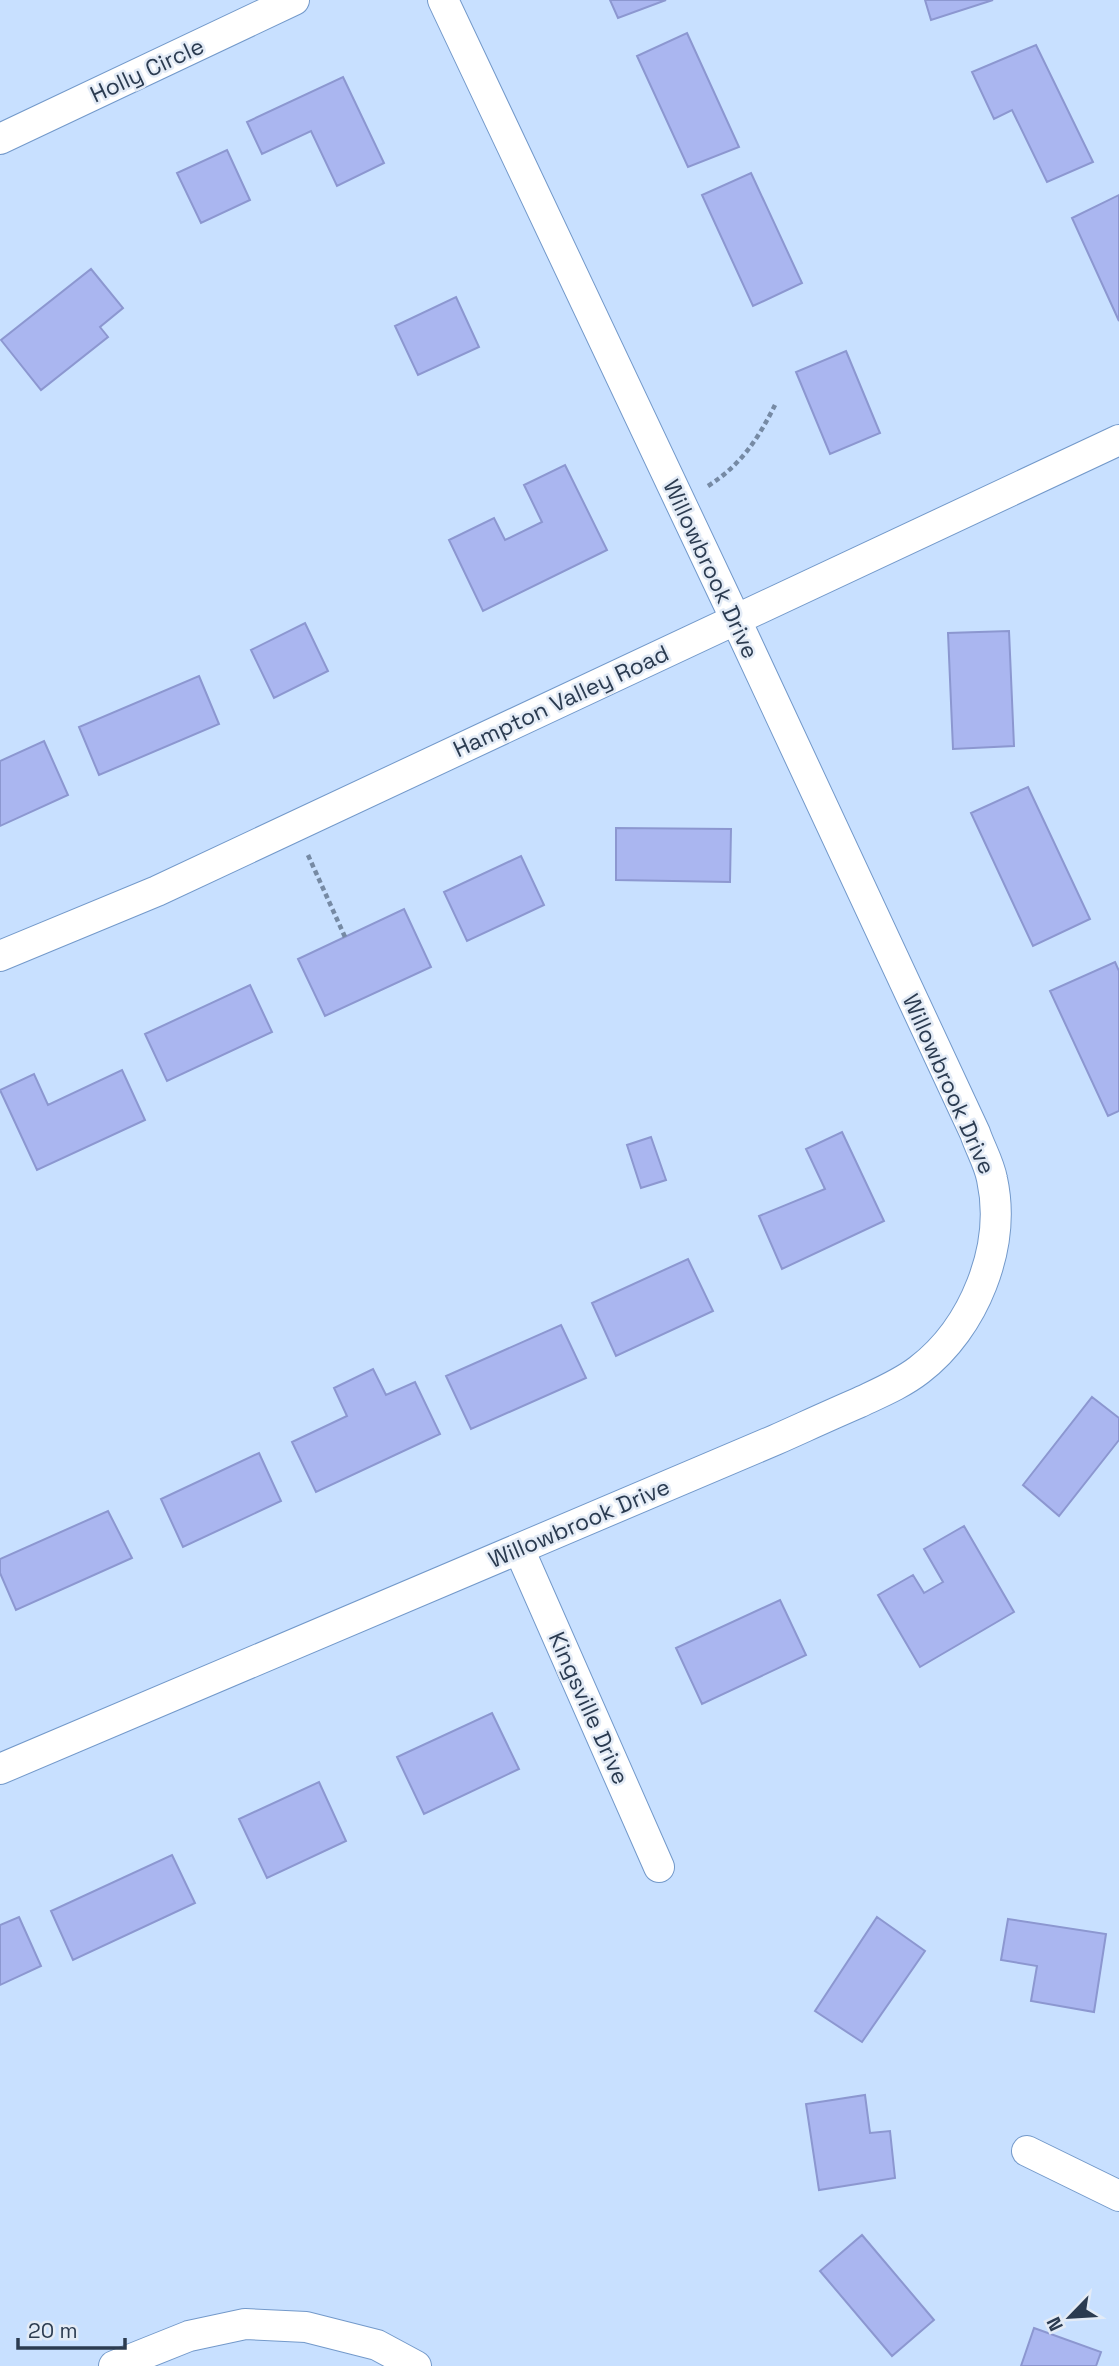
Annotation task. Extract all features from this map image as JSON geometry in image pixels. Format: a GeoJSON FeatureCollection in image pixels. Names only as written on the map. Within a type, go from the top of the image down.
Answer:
{"type":"FeatureCollection","features":[{"type":"Feature","properties":{"kind":"street","name":"Holly Circle"},"geometry":{"type":"LineString","coordinates":[[0,139],[294,0]]}},
{"type":"Feature","properties":{"kind":"street","name":"Willowbrook Drive"},"geometry":{"type":"LineString","coordinates":[[0,1769],[892,1387],[919,1371],[942,1350],[965,1321],[979,1291],[990,1257],[995,1219],[992,1179],[975,1133],[443,0]]}},
{"type":"Feature","properties":{"kind":"street","name":"Hampton Valley Road"},"geometry":{"type":"LineString","coordinates":[[0,956],[157,891],[1119,440]]}},
{"type":"Feature","properties":{"kind":"street","name":"Kingsville Drive"},"geometry":{"type":"LineString","coordinates":[[519,1549],[659,1867]]}},
{"type":"Feature","properties":{"kind":"street"},"geometry":{"type":"LineString","coordinates":[[1027,2151],[1119,2196]]}},
{"type":"Feature","properties":{"kind":"street"},"geometry":{"type":"LineString","coordinates":[[114,2366],[189,2336],[245,2324],[306,2327],[377,2345],[416,2366]]}},
{"type":"Feature","properties":{"kind":"path"},"geometry":{"type":"LineString","coordinates":[[680,503],[726,474],[759,438],[775,405]]}},
{"type":"Feature","properties":{"kind":"path"},"geometry":{"type":"LineString","coordinates":[[295,826],[345,937]]}},
{"type":"Feature","properties":{"kind":"building"},"geometry":{"type":"Polygon","coordinates":[[[610,0],[666,0],[618,18],[610,0]]]}},
{"type":"Feature","properties":{"kind":"building"},"geometry":{"type":"Polygon","coordinates":[[[925,0],[993,0],[931,20],[925,0]]]}},
{"type":"Feature","properties":{"kind":"building"},"geometry":{"type":"Polygon","coordinates":[[[687,33],[739,147],[688,167],[637,56],[687,33]]]}},
{"type":"Feature","properties":{"kind":"building"},"geometry":{"type":"Polygon","coordinates":[[[1036,45],[1093,162],[1047,182],[1012,110],[994,119],[972,72],[1036,45]]]}},
{"type":"Feature","properties":{"kind":"building"},"geometry":{"type":"Polygon","coordinates":[[[343,77],[384,163],[337,186],[311,131],[262,154],[247,122],[343,77]]]}},
{"type":"Feature","properties":{"kind":"building"},"geometry":{"type":"Polygon","coordinates":[[[227,150],[250,200],[201,223],[177,173],[227,150]]]}},
{"type":"Feature","properties":{"kind":"building"},"geometry":{"type":"Polygon","coordinates":[[[751,173],[802,283],[753,306],[702,195],[751,173]]]}},
{"type":"Feature","properties":{"kind":"building"},"geometry":{"type":"Polygon","coordinates":[[[1119,195],[1119,321],[1072,218],[1119,195]]]}},
{"type":"Feature","properties":{"kind":"building"},"geometry":{"type":"Polygon","coordinates":[[[91,269],[123,308],[100,327],[108,337],[41,390],[1,340],[91,269]]]}},
{"type":"Feature","properties":{"kind":"building"},"geometry":{"type":"Polygon","coordinates":[[[456,297],[479,347],[418,375],[395,326],[456,297]]]}},
{"type":"Feature","properties":{"kind":"building"},"geometry":{"type":"Polygon","coordinates":[[[846,351],[880,433],[830,454],[796,372],[846,351]]]}},
{"type":"Feature","properties":{"kind":"building"},"geometry":{"type":"Polygon","coordinates":[[[565,465],[607,550],[483,611],[449,540],[494,518],[505,540],[542,522],[524,485],[565,465]]]}},
{"type":"Feature","properties":{"kind":"building"},"geometry":{"type":"Polygon","coordinates":[[[305,623],[328,671],[274,698],[251,650],[305,623]]]}},
{"type":"Feature","properties":{"kind":"building"},"geometry":{"type":"Polygon","coordinates":[[[1009,631],[1014,746],[953,749],[948,633],[1009,631]]]}},
{"type":"Feature","properties":{"kind":"building"},"geometry":{"type":"Polygon","coordinates":[[[199,676],[219,724],[99,775],[79,727],[199,676]]]}},
{"type":"Feature","properties":{"kind":"building"},"geometry":{"type":"Polygon","coordinates":[[[44,741],[68,795],[0,826],[0,761],[44,741]]]}},
{"type":"Feature","properties":{"kind":"building"},"geometry":{"type":"Polygon","coordinates":[[[1028,787],[1090,919],[1033,946],[971,813],[1028,787]]]}},
{"type":"Feature","properties":{"kind":"building"},"geometry":{"type":"Polygon","coordinates":[[[616,828],[731,829],[730,882],[616,880],[616,828]]]}},
{"type":"Feature","properties":{"kind":"building"},"geometry":{"type":"Polygon","coordinates":[[[521,856],[544,905],[467,941],[444,892],[521,856]]]}},
{"type":"Feature","properties":{"kind":"building"},"geometry":{"type":"Polygon","coordinates":[[[404,909],[431,967],[325,1016],[298,959],[404,909]]]}},
{"type":"Feature","properties":{"kind":"building"},"geometry":{"type":"Polygon","coordinates":[[[1115,962],[1119,971],[1119,1111],[1108,1116],[1050,991],[1115,962]]]}},
{"type":"Feature","properties":{"kind":"building"},"geometry":{"type":"Polygon","coordinates":[[[250,985],[272,1032],[167,1081],[145,1034],[250,985]]]}},
{"type":"Feature","properties":{"kind":"building"},"geometry":{"type":"Polygon","coordinates":[[[122,1070],[145,1120],[37,1170],[0,1090],[34,1074],[48,1105],[122,1070]]]}},
{"type":"Feature","properties":{"kind":"building"},"geometry":{"type":"Polygon","coordinates":[[[842,1132],[884,1221],[782,1269],[759,1216],[825,1189],[806,1149],[842,1132]]]}},
{"type":"Feature","properties":{"kind":"building"},"geometry":{"type":"Polygon","coordinates":[[[651,1137],[666,1180],[641,1188],[627,1145],[651,1137]]]}},
{"type":"Feature","properties":{"kind":"building"},"geometry":{"type":"Polygon","coordinates":[[[688,1259],[713,1311],[616,1356],[592,1303],[688,1259]]]}},
{"type":"Feature","properties":{"kind":"building"},"geometry":{"type":"Polygon","coordinates":[[[561,1325],[586,1378],[471,1429],[446,1376],[561,1325]]]}},
{"type":"Feature","properties":{"kind":"building"},"geometry":{"type":"Polygon","coordinates":[[[373,1369],[386,1395],[415,1382],[440,1434],[316,1492],[292,1442],[347,1416],[334,1388],[373,1369]]]}},
{"type":"Feature","properties":{"kind":"building"},"geometry":{"type":"Polygon","coordinates":[[[1092,1397],[1119,1418],[1119,1440],[1059,1516],[1023,1485],[1092,1397]]]}},
{"type":"Feature","properties":{"kind":"building"},"geometry":{"type":"Polygon","coordinates":[[[259,1453],[281,1501],[183,1547],[161,1499],[259,1453]]]}},
{"type":"Feature","properties":{"kind":"building"},"geometry":{"type":"Polygon","coordinates":[[[108,1511],[132,1558],[16,1610],[0,1573],[0,1559],[108,1511]]]}},
{"type":"Feature","properties":{"kind":"building"},"geometry":{"type":"Polygon","coordinates":[[[964,1526],[1014,1612],[920,1667],[878,1595],[913,1575],[924,1593],[943,1582],[924,1549],[964,1526]]]}},
{"type":"Feature","properties":{"kind":"building"},"geometry":{"type":"Polygon","coordinates":[[[780,1600],[806,1655],[702,1704],[676,1648],[780,1600]]]}},
{"type":"Feature","properties":{"kind":"building"},"geometry":{"type":"Polygon","coordinates":[[[492,1713],[519,1769],[424,1814],[397,1757],[492,1713]]]}},
{"type":"Feature","properties":{"kind":"building"},"geometry":{"type":"Polygon","coordinates":[[[319,1782],[346,1841],[267,1878],[239,1819],[319,1782]]]}},
{"type":"Feature","properties":{"kind":"building"},"geometry":{"type":"Polygon","coordinates":[[[172,1855],[195,1903],[73,1960],[51,1911],[172,1855]]]}},
{"type":"Feature","properties":{"kind":"building"},"geometry":{"type":"Polygon","coordinates":[[[19,1917],[41,1966],[0,1985],[0,1925],[19,1917]]]}},
{"type":"Feature","properties":{"kind":"building"},"geometry":{"type":"Polygon","coordinates":[[[877,1917],[925,1951],[862,2042],[815,2011],[877,1917]]]}},
{"type":"Feature","properties":{"kind":"building"},"geometry":{"type":"Polygon","coordinates":[[[1008,1919],[1106,1934],[1094,2012],[1031,2001],[1037,1966],[1001,1960],[1008,1919]]]}},
{"type":"Feature","properties":{"kind":"building"},"geometry":{"type":"Polygon","coordinates":[[[865,2095],[870,2133],[890,2131],[895,2178],[819,2190],[806,2104],[865,2095]]]}},
{"type":"Feature","properties":{"kind":"building"},"geometry":{"type":"Polygon","coordinates":[[[862,2235],[934,2320],[892,2356],[820,2271],[862,2235]]]}},
{"type":"Feature","properties":{"kind":"building"},"geometry":{"type":"Polygon","coordinates":[[[1034,2328],[1101,2352],[1096,2366],[1021,2366],[1034,2328]]]}}]}
